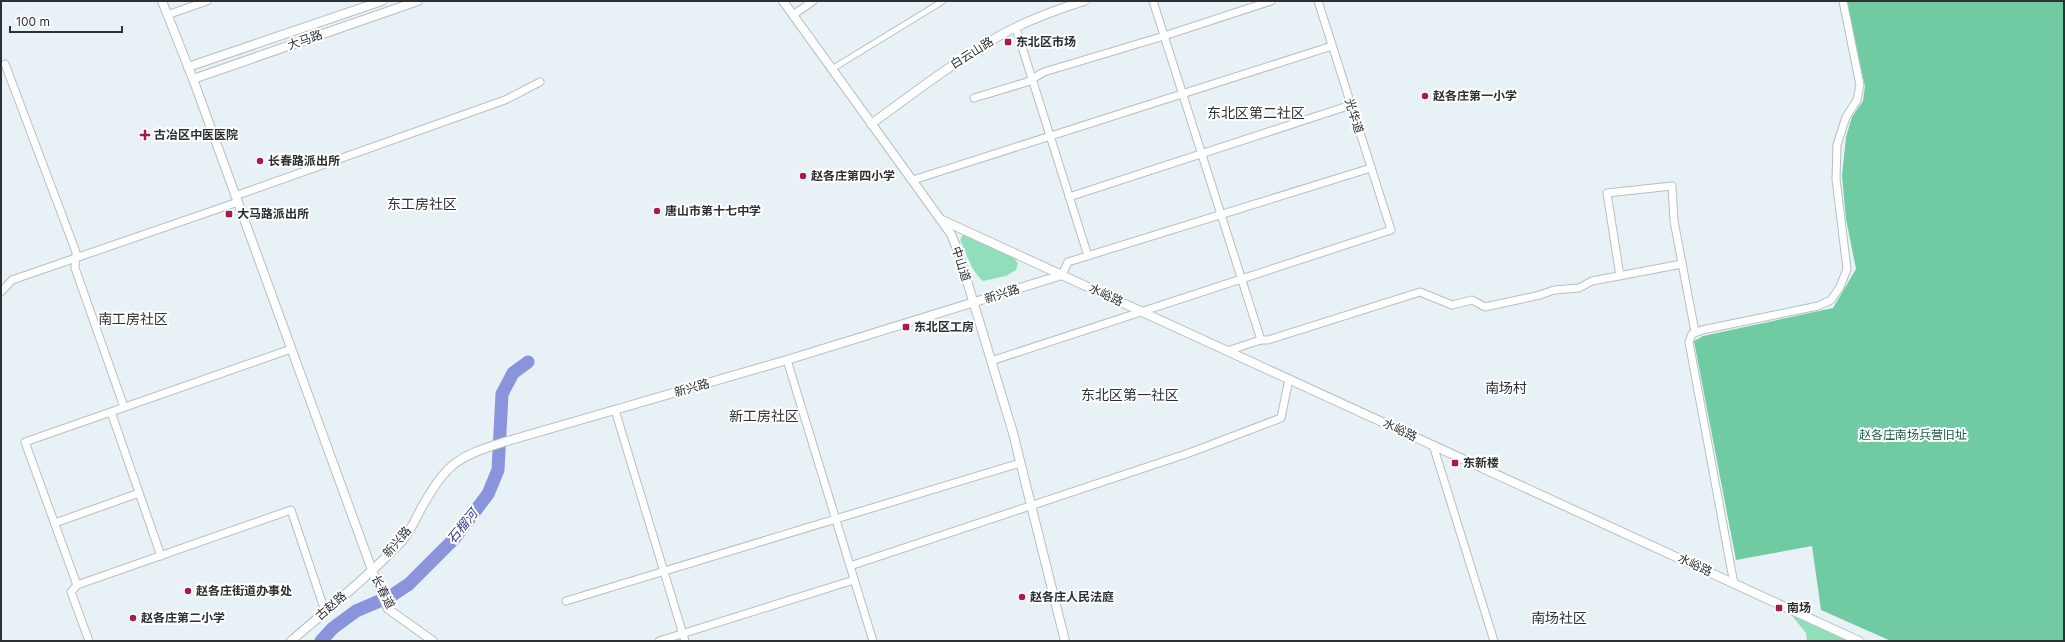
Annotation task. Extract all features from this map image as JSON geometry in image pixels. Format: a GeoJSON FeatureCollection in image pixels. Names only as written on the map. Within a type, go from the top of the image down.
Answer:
{"type":"FeatureCollection","features":[{"type":"Feature","properties":{"kind":"street","name":"长春道"},"geometry":{"type":"LineString","coordinates":[[162,1],[193,79],[372,570],[388,609],[433,641]]}},
{"type":"Feature","properties":{"kind":"street"},"geometry":{"type":"LineString","coordinates":[[167,15],[207,1]]}},
{"type":"Feature","properties":{"kind":"street","name":"大马路"},"geometry":{"type":"LineString","coordinates":[[188,67],[382,1]]}},
{"type":"Feature","properties":{"kind":"street","name":"大马路"},"geometry":{"type":"LineString","coordinates":[[193,79],[418,1]]}},
{"type":"Feature","properties":{"kind":"street","name":"中山道"},"geometry":{"type":"LineString","coordinates":[[783,1],[951,234],[958,252],[991,361],[1020,462],[1065,641]]}},
{"type":"Feature","properties":{"kind":"street"},"geometry":{"type":"LineString","coordinates":[[793,15],[813,1]]}},
{"type":"Feature","properties":{"kind":"street"},"geometry":{"type":"LineString","coordinates":[[832,69],[943,1]]}},
{"type":"Feature","properties":{"kind":"street","name":"白云山路"},"geometry":{"type":"LineString","coordinates":[[871,124],[989,41],[1057,10],[1084,1]]}},
{"type":"Feature","properties":{"kind":"street"},"geometry":{"type":"LineString","coordinates":[[1153,1],[1261,340]]}},
{"type":"Feature","properties":{"kind":"street"},"geometry":{"type":"LineString","coordinates":[[974,98],[1032,79],[1044,72],[1164,36],[1271,1]]}},
{"type":"Feature","properties":{"kind":"street","name":"光华道"},"geometry":{"type":"LineString","coordinates":[[1242,279],[1391,230],[1318,1]]}},
{"type":"Feature","properties":{"kind":"street"},"geometry":{"type":"LineString","coordinates":[[1734,584],[1689,342],[1692,334],[1695,332],[1818,306],[1831,300],[1840,287],[1847,269],[1836,179],[1837,145],[1846,117],[1857,100],[1860,85],[1843,1]]}},
{"type":"Feature","properties":{"kind":"street"},"geometry":{"type":"LineString","coordinates":[[1016,28],[1088,256]]}},
{"type":"Feature","properties":{"kind":"street"},"geometry":{"type":"LineString","coordinates":[[913,180],[1332,46]]}},
{"type":"Feature","properties":{"kind":"street"},"geometry":{"type":"LineString","coordinates":[[5,64],[76,252],[75,268],[124,408]]}},
{"type":"Feature","properties":{"kind":"street"},"geometry":{"type":"LineString","coordinates":[[1,292],[12,280],[505,100],[540,82]]}},
{"type":"Feature","properties":{"kind":"street"},"geometry":{"type":"LineString","coordinates":[[1069,197],[1351,105]]}},
{"type":"Feature","properties":{"kind":"street"},"geometry":{"type":"LineString","coordinates":[[1062,275],[1068,262],[1371,168]]}},
{"type":"Feature","properties":{"kind":"street"},"geometry":{"type":"LineString","coordinates":[[1620,276],[1607,193],[1672,186],[1674,221],[1695,332]]}},
{"type":"Feature","properties":{"kind":"street","name":"水峪路"},"geometry":{"type":"LineString","coordinates":[[942,220],[1859,641]]}},
{"type":"Feature","properties":{"kind":"street"},"geometry":{"type":"LineString","coordinates":[[1227,351],[1261,340],[1268,340],[1420,292],[1452,305],[1472,300],[1485,307],[1540,295],[1554,290],[1579,288],[1592,281],[1682,264]]}},
{"type":"Feature","properties":{"kind":"street","name":"新兴路"},"geometry":{"type":"LineString","coordinates":[[372,570],[403,539],[438,480],[452,464],[469,454],[504,442],[787,360],[1062,275]]}},
{"type":"Feature","properties":{"kind":"street"},"geometry":{"type":"LineString","coordinates":[[991,361],[1242,279]]}},
{"type":"Feature","properties":{"kind":"street"},"geometry":{"type":"LineString","coordinates":[[77,585],[25,442],[291,349]]}},
{"type":"Feature","properties":{"kind":"street"},"geometry":{"type":"LineString","coordinates":[[787,360],[873,641]]}},
{"type":"Feature","properties":{"kind":"street"},"geometry":{"type":"LineString","coordinates":[[850,566],[1189,453],[1281,418],[1289,379]]}},
{"type":"Feature","properties":{"kind":"street"},"geometry":{"type":"LineString","coordinates":[[615,410],[685,641]]}},
{"type":"Feature","properties":{"kind":"street"},"geometry":{"type":"LineString","coordinates":[[111,412],[161,556]]}},
{"type":"Feature","properties":{"kind":"street"},"geometry":{"type":"LineString","coordinates":[[1433,445],[1494,641]]}},
{"type":"Feature","properties":{"kind":"street"},"geometry":{"type":"LineString","coordinates":[[566,601],[1020,462]]}},
{"type":"Feature","properties":{"kind":"street"},"geometry":{"type":"LineString","coordinates":[[55,523],[139,493]]}},
{"type":"Feature","properties":{"kind":"street"},"geometry":{"type":"LineString","coordinates":[[89,641],[71,592],[77,585],[291,510],[325,612]]}},
{"type":"Feature","properties":{"kind":"street","name":"古赵路"},"geometry":{"type":"LineString","coordinates":[[291,641],[372,570]]}},
{"type":"Feature","properties":{"kind":"street"},"geometry":{"type":"LineString","coordinates":[[658,641],[854,580]]}},
{"type":"Feature","properties":{"kind":"green space","name":"赵各庄南场兵营旧址"},"geometry":{"type":"Polygon","coordinates":[[[1845,1],[2064,1],[2064,641],[1891,641],[1821,610],[1812,546],[1736,560],[1694,341],[1703,336],[1833,308],[1856,269],[1846,219],[1842,176],[1846,137],[1852,117],[1863,101],[1865,86],[1845,1]]]}},
{"type":"Feature","properties":{"kind":"green space"},"geometry":{"type":"Polygon","coordinates":[[[963,235],[1012,256],[1018,263],[1016,270],[1006,276],[983,281],[972,267],[960,240],[963,235]]]}},
{"type":"Feature","properties":{"kind":"green space"},"geometry":{"type":"Polygon","coordinates":[[[1789,612],[1851,641],[1807,641],[1806,633],[1789,612]]]}},
{"type":"Feature","properties":{"kind":"waterway","name":"石榴河"},"geometry":{"type":"LineString","coordinates":[[321,641],[333,628],[356,611],[391,596],[409,584],[454,539],[488,494],[498,470],[502,394],[513,373],[528,362]]}},
{"type":"Feature","properties":{"kind":"place","name":"东北区市场"},"geometry":{"type":"Point","coordinates":[1008,42]}},
{"type":"Feature","properties":{"kind":"place","name":"赵各庄第一小学"},"geometry":{"type":"Point","coordinates":[1425,96]}},
{"type":"Feature","properties":{"kind":"place","name":"古冶区中医医院"},"geometry":{"type":"Point","coordinates":[145,135]}},
{"type":"Feature","properties":{"kind":"place","name":"长春路派出所"},"geometry":{"type":"Point","coordinates":[260,161]}},
{"type":"Feature","properties":{"kind":"place","name":"赵各庄第四小学"},"geometry":{"type":"Point","coordinates":[803,176]}},
{"type":"Feature","properties":{"kind":"place","name":"唐山市第十七中学"},"geometry":{"type":"Point","coordinates":[657,211]}},
{"type":"Feature","properties":{"kind":"place","name":"大马路派出所"},"geometry":{"type":"Point","coordinates":[229,214]}},
{"type":"Feature","properties":{"kind":"place","name":"东北区工房"},"geometry":{"type":"Point","coordinates":[906,327]}},
{"type":"Feature","properties":{"kind":"place","name":"东新楼"},"geometry":{"type":"Point","coordinates":[1455,463]}},
{"type":"Feature","properties":{"kind":"place","name":"赵各庄街道办事处"},"geometry":{"type":"Point","coordinates":[188,591]}},
{"type":"Feature","properties":{"kind":"place","name":"赵各庄人民法庭"},"geometry":{"type":"Point","coordinates":[1022,597]}},
{"type":"Feature","properties":{"kind":"place","name":"南场"},"geometry":{"type":"Point","coordinates":[1779,608]}},
{"type":"Feature","properties":{"kind":"place","name":"赵各庄第二小学"},"geometry":{"type":"Point","coordinates":[133,618]}},
{"type":"Feature","properties":{"kind":"district","name":"东北区第二社区"},"geometry":{"type":"Point","coordinates":[1256,113]}},
{"type":"Feature","properties":{"kind":"district","name":"东工房社区"},"geometry":{"type":"Point","coordinates":[422,204]}},
{"type":"Feature","properties":{"kind":"district","name":"南工房社区"},"geometry":{"type":"Point","coordinates":[133,319]}},
{"type":"Feature","properties":{"kind":"district","name":"南场村"},"geometry":{"type":"Point","coordinates":[1506,388]}},
{"type":"Feature","properties":{"kind":"district","name":"东北区第一社区"},"geometry":{"type":"Point","coordinates":[1130,395]}},
{"type":"Feature","properties":{"kind":"district","name":"新工房社区"},"geometry":{"type":"Point","coordinates":[764,416]}},
{"type":"Feature","properties":{"kind":"district","name":"南场社区"},"geometry":{"type":"Point","coordinates":[1559,618]}}]}
